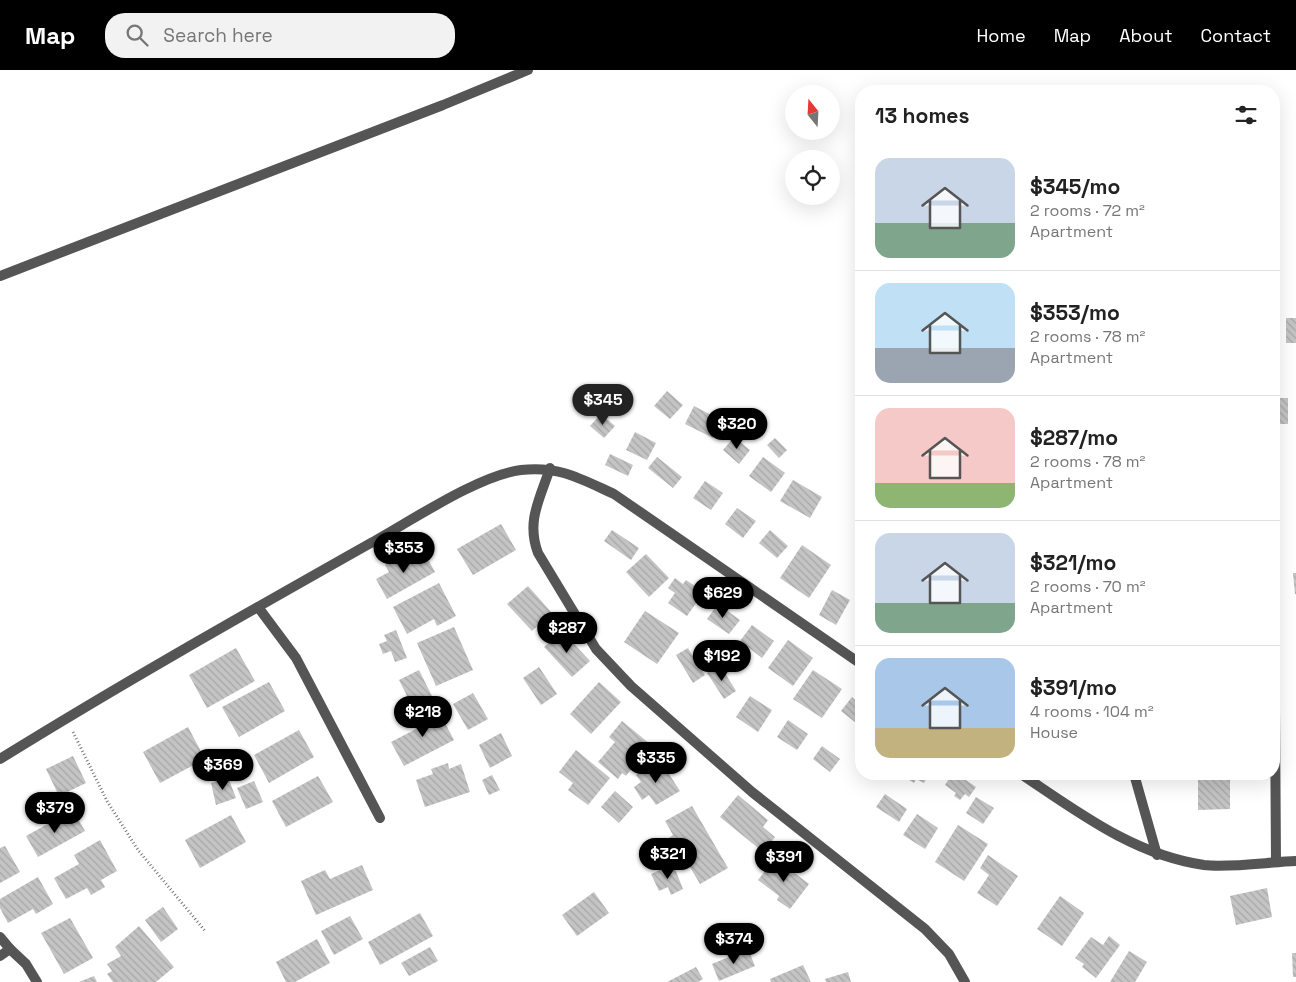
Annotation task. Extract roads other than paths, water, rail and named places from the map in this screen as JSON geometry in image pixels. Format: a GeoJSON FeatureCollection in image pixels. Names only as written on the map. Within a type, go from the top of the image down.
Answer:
{"type":"FeatureCollection","features":[{"type":"Feature","properties":{"kind":"street"},"geometry":{"type":"LineString","coordinates":[[0,276],[434,109],[528,70]]}},
{"type":"Feature","properties":{"kind":"street"},"geometry":{"type":"LineString","coordinates":[[550,468],[532,524],[532,537],[538,553],[596,649],[631,686],[752,792],[925,929],[949,954],[965,982]]}},
{"type":"Feature","properties":{"kind":"street"},"geometry":{"type":"LineString","coordinates":[[0,759],[66,718],[258,607],[485,480],[519,470],[550,468],[574,476],[614,494],[855,660]]}},
{"type":"Feature","properties":{"kind":"street"},"geometry":{"type":"LineString","coordinates":[[258,607],[296,658],[380,818]]}},
{"type":"Feature","properties":{"kind":"street"},"geometry":{"type":"LineString","coordinates":[[1030,780],[1103,828],[1158,855],[1206,865],[1296,861]]}},
{"type":"Feature","properties":{"kind":"street"},"geometry":{"type":"LineString","coordinates":[[1136,780],[1158,855]]}},
{"type":"Feature","properties":{"kind":"street"},"geometry":{"type":"LineString","coordinates":[[1275,780],[1276,862]]}},
{"type":"Feature","properties":{"kind":"street"},"geometry":{"type":"LineString","coordinates":[[0,937],[26,964],[37,982]]}},
{"type":"Feature","properties":{"kind":"street"},"geometry":{"type":"LineString","coordinates":[[0,956],[10,949]]}}]}
